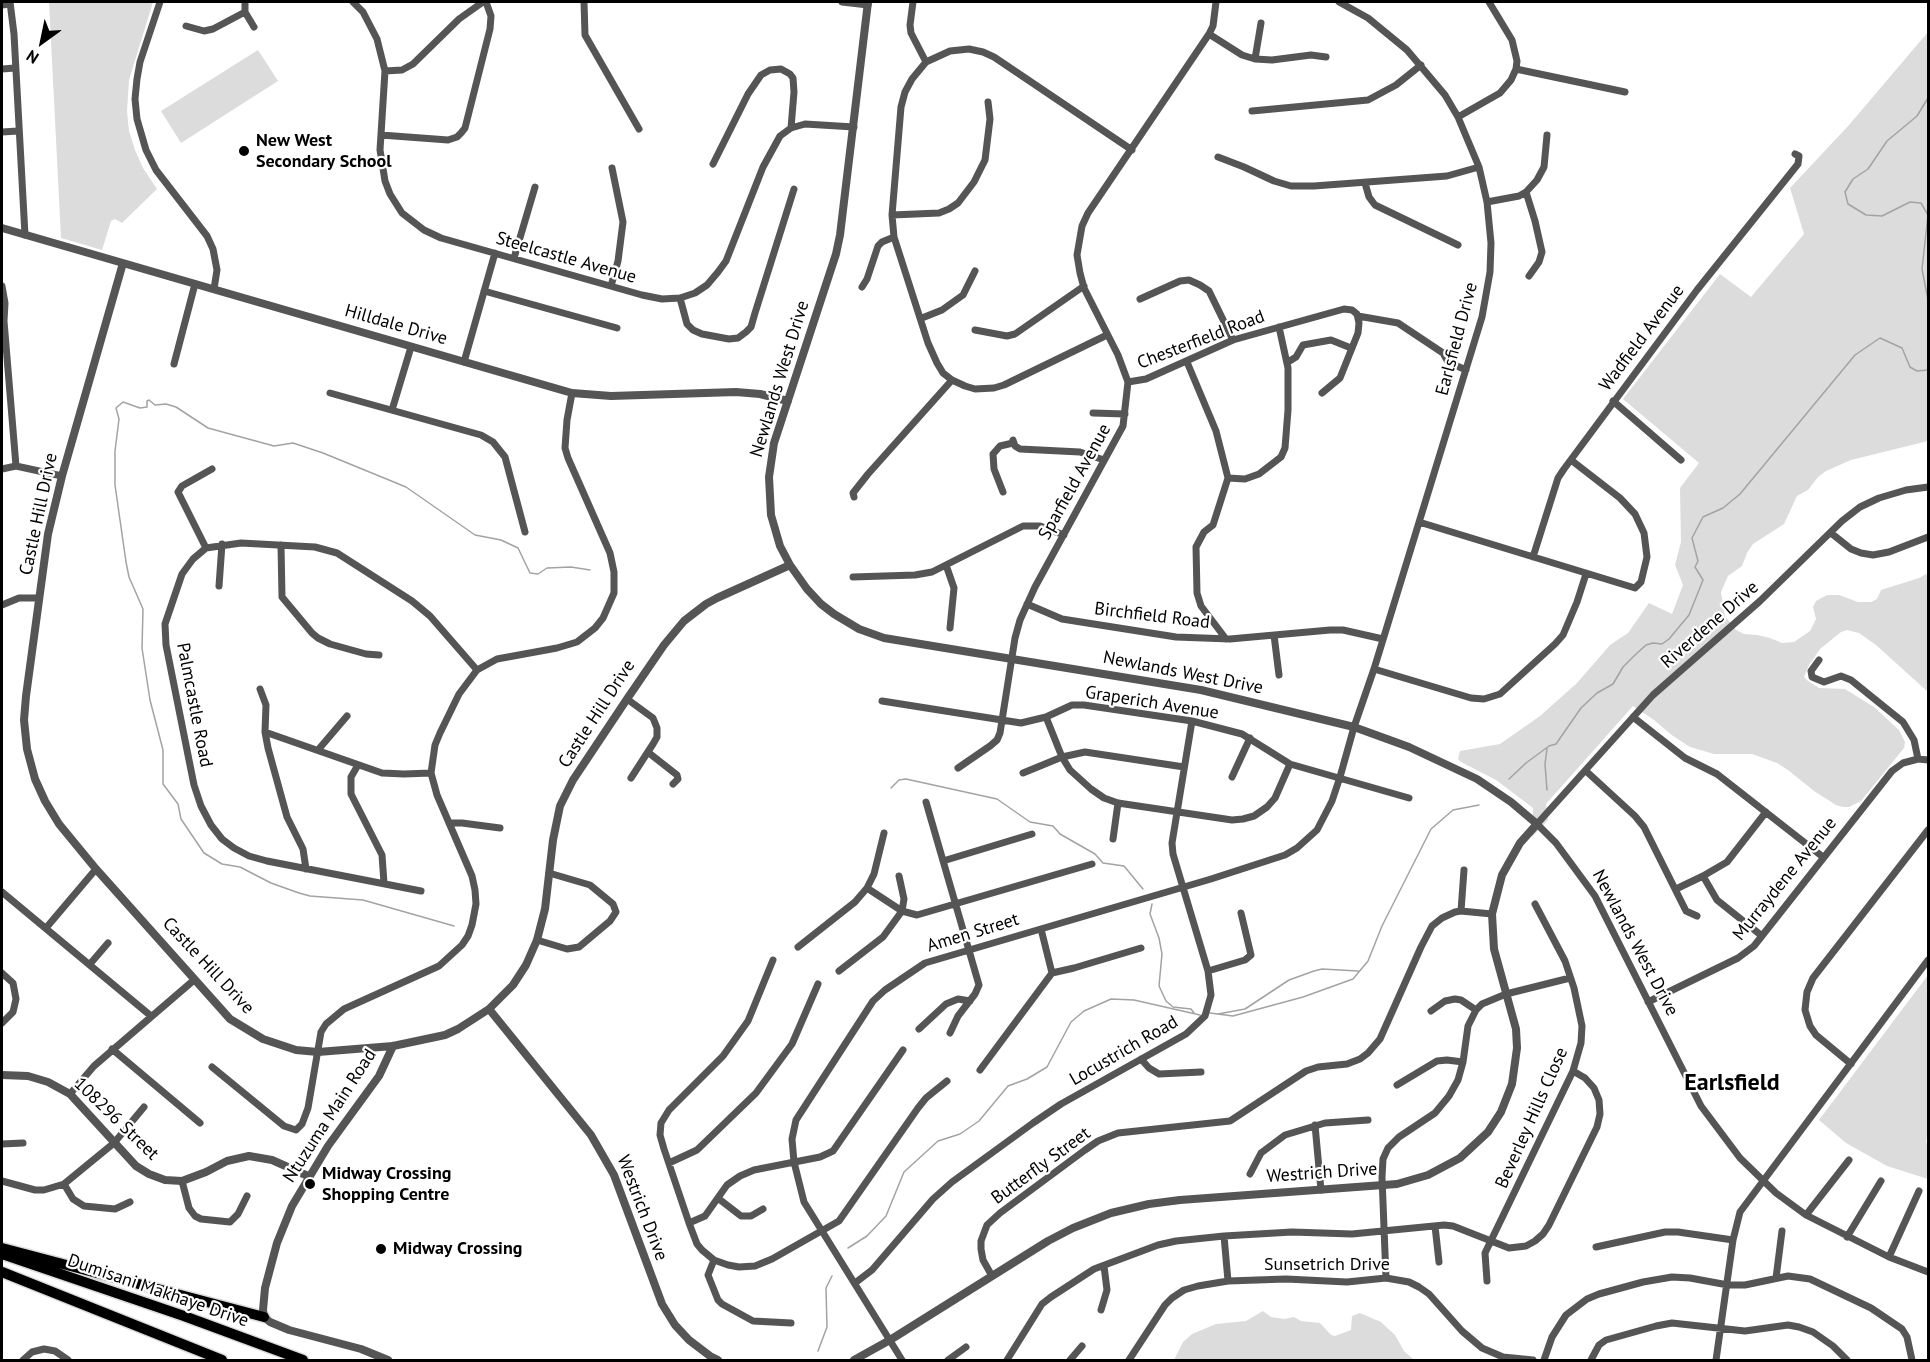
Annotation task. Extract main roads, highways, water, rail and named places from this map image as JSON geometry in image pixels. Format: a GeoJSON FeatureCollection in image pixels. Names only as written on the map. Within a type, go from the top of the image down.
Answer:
{"type":"FeatureCollection","features":[{"type":"Feature","properties":{"kind":"main road"},"geometry":{"type":"LineString","coordinates":[[2,1248],[264,1317]]}},
{"type":"Feature","properties":{"kind":"main road","name":"Dumisani Makhaye Drive"},"geometry":{"type":"LineString","coordinates":[[2,1254],[184,1316],[303,1360]]}},
{"type":"Feature","properties":{"kind":"main road","name":"Dumisani Makhaye Drive"},"geometry":{"type":"LineString","coordinates":[[2,1272],[220,1360]]}},
{"type":"Feature","properties":{"kind":"waterway"},"geometry":{"type":"LineString","coordinates":[[1928,98],[1917,116],[1887,141],[1868,169],[1853,179],[1845,192],[1848,204],[1866,215],[1882,216],[1910,202],[1921,203],[1928,215],[1922,269],[1928,300]]}},
{"type":"Feature","properties":{"kind":"waterway"},"geometry":{"type":"LineString","coordinates":[[1509,779],[1526,763],[1549,746],[1556,744],[1581,708],[1597,693],[1613,684],[1623,667],[1635,655],[1646,645],[1662,644],[1669,639],[1689,615],[1703,580],[1695,567],[1698,561],[1692,538],[1703,517],[1723,508],[1740,494],[1855,355],[1880,338],[1902,348],[1910,367],[1917,371],[1928,370]]}},
{"type":"Feature","properties":{"kind":"waterway"},"geometry":{"type":"LineString","coordinates":[[454,926],[363,900],[310,896],[271,883],[240,867],[222,864],[204,853],[181,819],[178,804],[163,784],[163,750],[150,700],[142,648],[143,609],[129,577],[126,562],[115,485],[115,451],[119,419],[116,408],[123,402],[140,408],[147,407],[149,400],[155,405],[166,404],[176,407],[208,428],[274,446],[293,443],[323,453],[406,487],[475,535],[501,540],[518,548],[530,573],[538,574],[547,568],[571,567],[590,570]]}},
{"type":"Feature","properties":{"kind":"waterway"},"geometry":{"type":"LineString","coordinates":[[1547,749],[1545,764],[1547,790]]}},
{"type":"Feature","properties":{"kind":"waterway"},"geometry":{"type":"LineString","coordinates":[[891,788],[899,780],[906,779],[997,799],[1030,822],[1053,826],[1060,834],[1095,854],[1103,863],[1124,866],[1143,889]]}},
{"type":"Feature","properties":{"kind":"waterway"},"geometry":{"type":"LineString","coordinates":[[1210,1013],[1233,1016],[1303,997],[1353,979],[1368,961],[1382,926],[1431,829],[1453,810],[1479,805]]}},
{"type":"Feature","properties":{"kind":"waterway"},"geometry":{"type":"LineString","coordinates":[[1152,904],[1150,914],[1162,954],[1159,986],[1166,1001],[1173,1007],[1191,1009],[1194,1013]]}},
{"type":"Feature","properties":{"kind":"waterway"},"geometry":{"type":"LineString","coordinates":[[1218,1014],[1245,1009],[1289,980],[1314,971],[1322,969],[1358,971]]}},
{"type":"Feature","properties":{"kind":"waterway"},"geometry":{"type":"LineString","coordinates":[[848,1248],[867,1236],[886,1216],[904,1172],[938,1141],[960,1134],[979,1121],[1008,1086],[1027,1079],[1047,1067],[1071,1022],[1084,1011],[1111,999],[1134,1000],[1200,1015]]}},
{"type":"Feature","properties":{"kind":"waterway"},"geometry":{"type":"LineString","coordinates":[[818,1351],[827,1327],[826,1288],[832,1276]]}},
{"type":"Feature","properties":{"kind":"place","name":"New West Secondary School"},"geometry":{"type":"Point","coordinates":[244,151]}},
{"type":"Feature","properties":{"kind":"place","name":"Midway Crossing Shopping Centre"},"geometry":{"type":"Point","coordinates":[310,1184]}},
{"type":"Feature","properties":{"kind":"place","name":"Midway Crossing"},"geometry":{"type":"Point","coordinates":[381,1249]}},
{"type":"Feature","properties":{"kind":"district","name":"Earlsfield"},"geometry":{"type":"Point","coordinates":[1732,1083]}}]}
